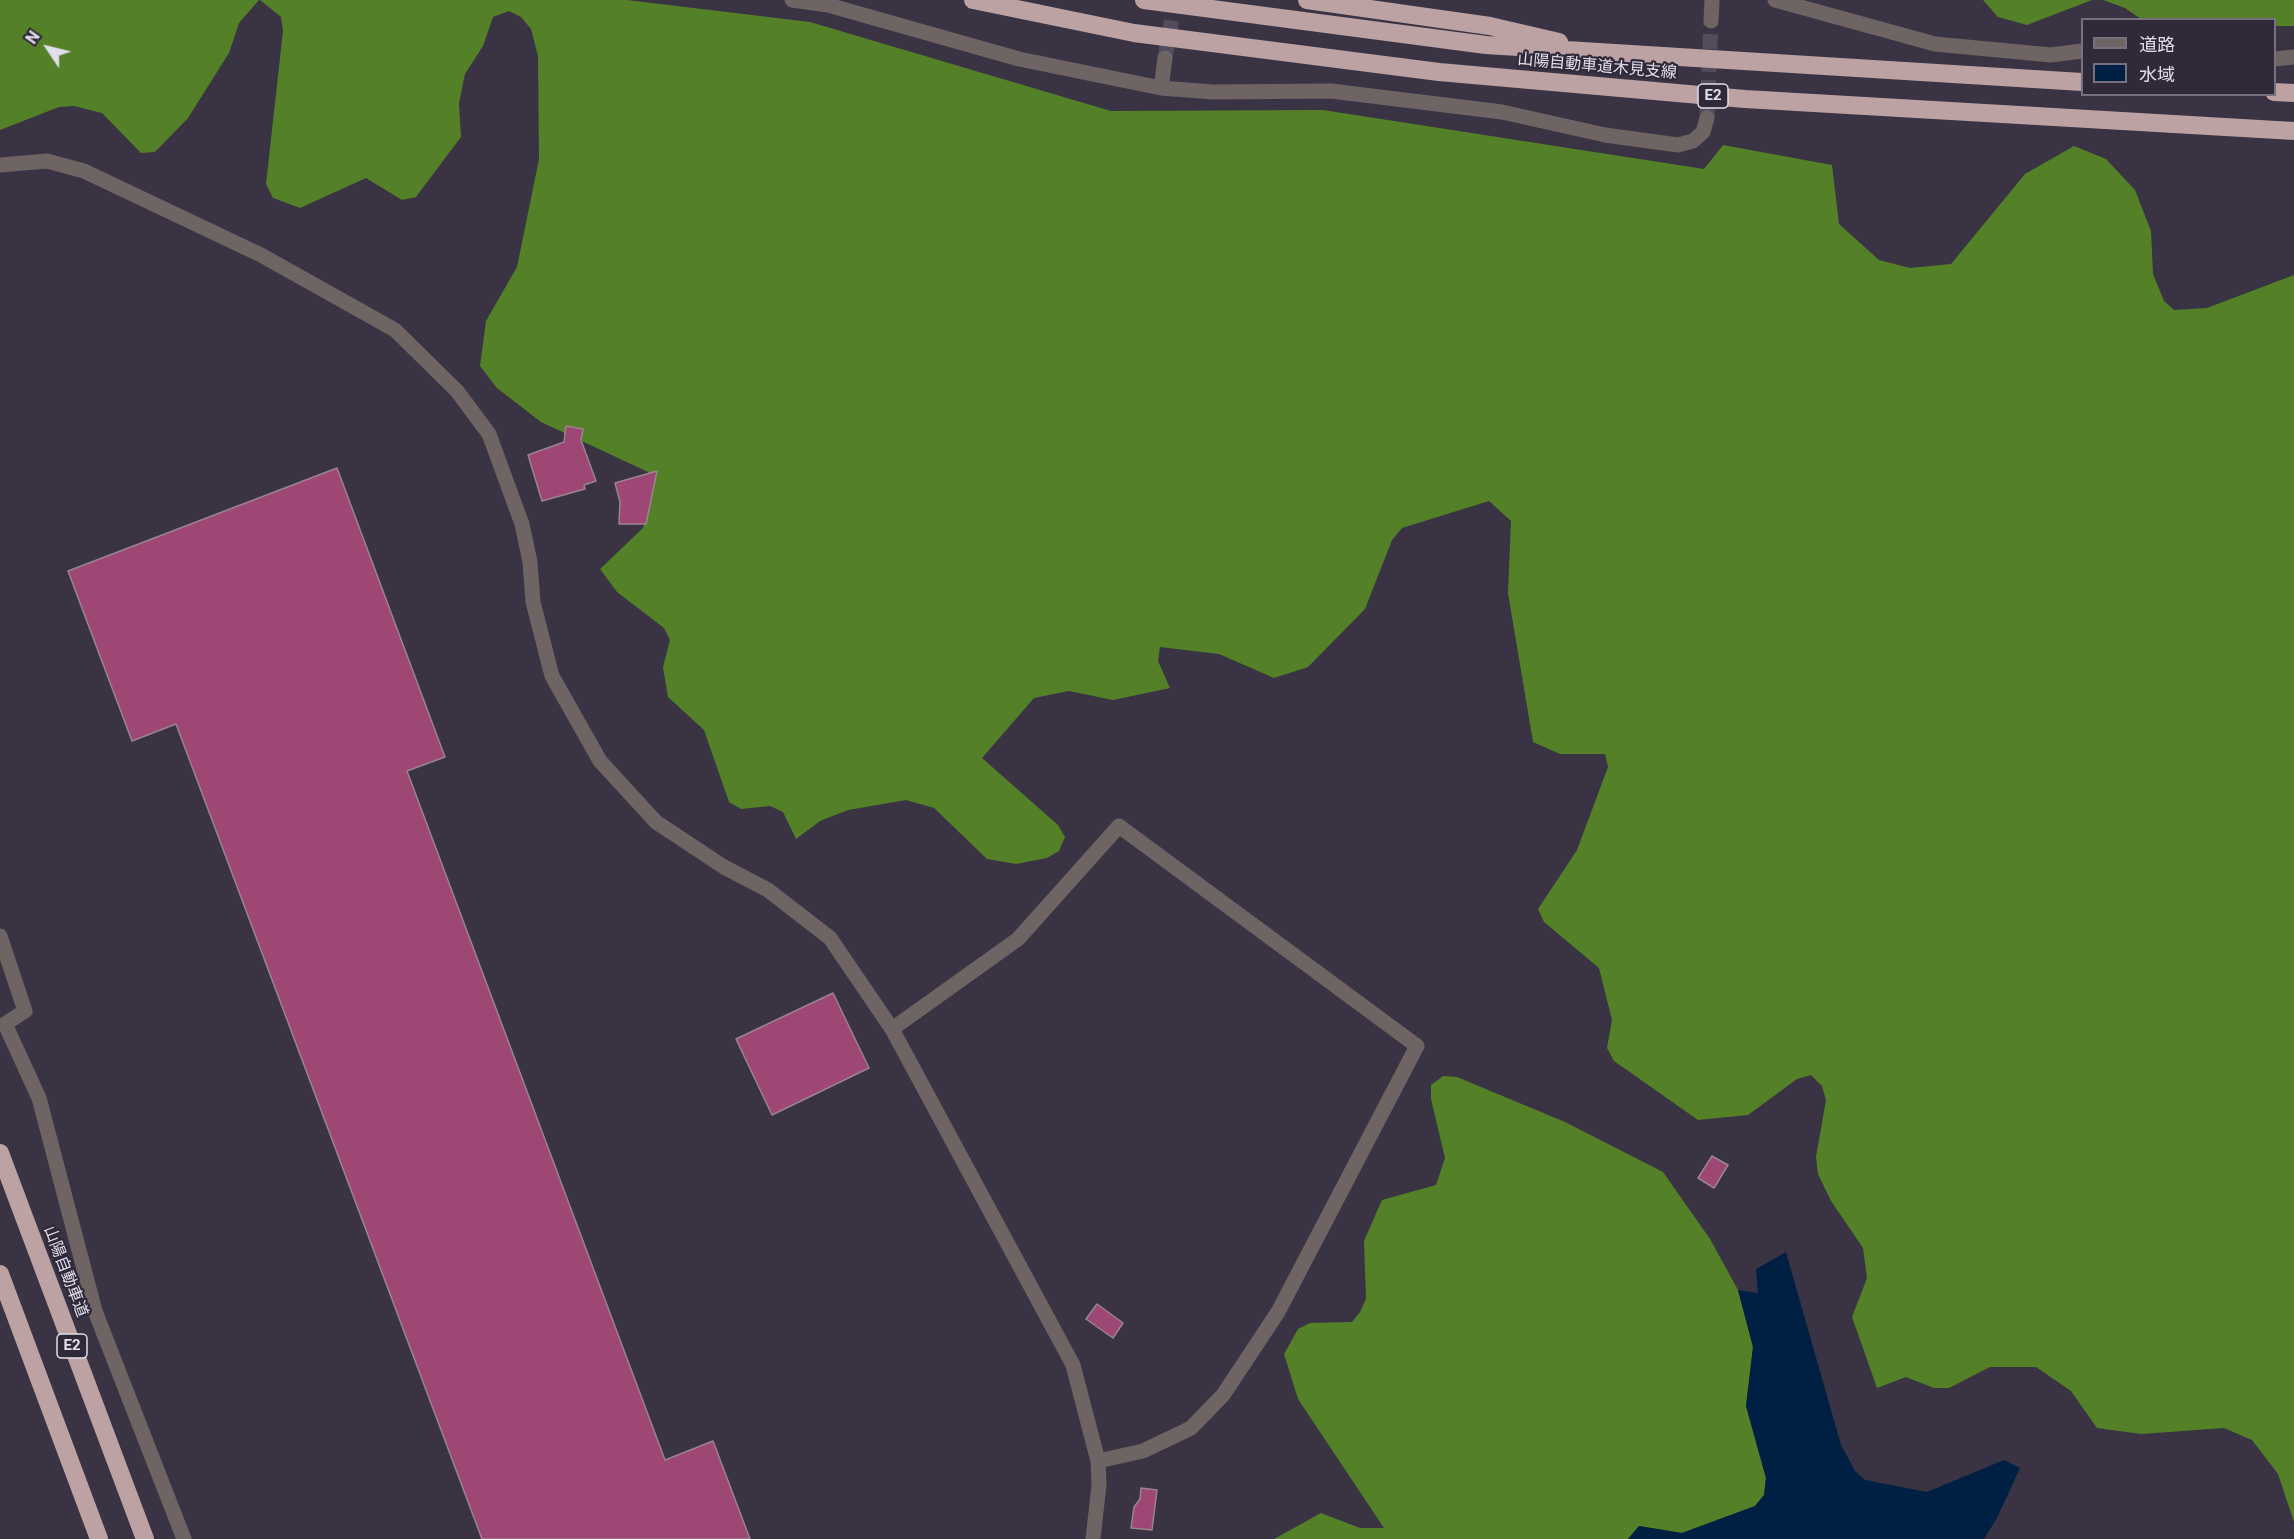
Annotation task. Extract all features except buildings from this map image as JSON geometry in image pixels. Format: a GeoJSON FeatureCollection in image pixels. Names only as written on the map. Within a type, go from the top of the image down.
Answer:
{"type":"FeatureCollection","features":[{"type":"Feature","properties":{"kind":"highway","name":"山陽自動車道木見支線"},"geometry":{"type":"LineString","coordinates":[[973,0],[1134,33],[1439,72],[1745,99],[2294,130]]}},
{"type":"Feature","properties":{"kind":"highway"},"geometry":{"type":"LineString","coordinates":[[1144,0],[1486,45],[1619,55]]}},
{"type":"Feature","properties":{"kind":"highway","name":"E2"},"geometry":{"type":"LineString","coordinates":[[1308,0],[1490,26],[1619,55]]}},
{"type":"Feature","properties":{"kind":"highway","name":"山陽自動車道木見支線"},"geometry":{"type":"LineString","coordinates":[[1619,55],[2081,81]]}},
{"type":"Feature","properties":{"kind":"highway"},"geometry":{"type":"LineString","coordinates":[[2276,92],[2294,93]]}},
{"type":"Feature","properties":{"kind":"highway","name":"山陽自動車道"},"geometry":{"type":"LineString","coordinates":[[0,1153],[145,1539]]}},
{"type":"Feature","properties":{"kind":"highway","name":"E2"},"geometry":{"type":"LineString","coordinates":[[0,1274],[99,1539]]}},
{"type":"Feature","properties":{"kind":"highway"},"geometry":{"type":"LineString","coordinates":[[0,1306],[68,1456]]}},
{"type":"Feature","properties":{"kind":"street"},"geometry":{"type":"LineString","coordinates":[[792,0],[828,5],[1019,59],[1161,88],[1213,92],[1331,92],[1502,112],[1605,135],[1678,145],[1693,141],[1703,132],[1707,118]]}},
{"type":"Feature","properties":{"kind":"street"},"geometry":{"type":"LineString","coordinates":[[1712,0],[1712,21]]}},
{"type":"Feature","properties":{"kind":"street"},"geometry":{"type":"LineString","coordinates":[[1775,0],[1935,44],[2051,55],[2081,51]]}},
{"type":"Feature","properties":{"kind":"street"},"geometry":{"type":"LineString","coordinates":[[2276,59],[2294,57]]}},
{"type":"Feature","properties":{"kind":"street"},"geometry":{"type":"LineString","coordinates":[[1161,88],[1165,58]]}},
{"type":"Feature","properties":{"kind":"street"},"geometry":{"type":"LineString","coordinates":[[0,165],[46,161],[84,171],[261,255],[395,330],[457,391],[489,434],[522,524],[530,562],[533,602],[552,676],[600,761],[656,822],[723,867],[768,890],[830,938],[892,1029],[1073,1365],[1098,1461],[1099,1485],[1093,1539]]}},
{"type":"Feature","properties":{"kind":"street"},"geometry":{"type":"LineString","coordinates":[[892,1029],[1018,939],[1119,826],[1417,1046],[1278,1312],[1223,1395],[1191,1428],[1143,1451],[1098,1461]]}},
{"type":"Feature","properties":{"kind":"street"},"geometry":{"type":"LineString","coordinates":[[0,936],[25,1011],[4,1024],[39,1098],[95,1311],[184,1539]]}},
{"type":"Feature","properties":{"kind":"green space"},"geometry":{"type":"Polygon","coordinates":[[[0,0],[259,0],[239,23],[229,53],[188,118],[155,152],[141,153],[102,113],[74,106],[59,107],[0,130],[0,0]]]}},
{"type":"Feature","properties":{"kind":"green space"},"geometry":{"type":"Polygon","coordinates":[[[260,0],[627,0],[810,22],[1111,111],[1323,110],[1704,169],[1723,145],[1832,165],[1839,224],[1879,260],[1910,268],[1951,264],[2025,174],[2074,146],[2106,159],[2135,190],[2151,231],[2153,274],[2164,301],[2174,310],[2207,308],[2294,275],[2294,1522],[2278,1474],[2252,1440],[2224,1428],[2141,1434],[2097,1428],[2071,1391],[2036,1367],[1990,1367],[1949,1388],[1934,1388],[1906,1377],[1877,1388],[1852,1317],[1867,1278],[1863,1248],[1831,1201],[1818,1174],[1816,1157],[1826,1100],[1822,1086],[1811,1075],[1797,1079],[1748,1115],[1698,1120],[1614,1061],[1607,1048],[1612,1020],[1599,968],[1544,922],[1538,909],[1577,850],[1608,767],[1605,754],[1560,754],[1533,742],[1508,593],[1511,521],[1489,501],[1402,528],[1392,540],[1365,609],[1308,667],[1274,678],[1219,654],[1160,647],[1158,661],[1170,688],[1113,700],[1069,691],[1034,698],[982,758],[1058,825],[1065,837],[1059,851],[1047,858],[1016,864],[987,859],[934,808],[906,800],[848,810],[820,821],[796,839],[783,812],[770,806],[741,809],[729,802],[704,730],[668,697],[663,667],[670,640],[664,628],[617,592],[600,569],[643,528],[653,486],[648,472],[541,422],[497,388],[480,366],[486,321],[517,267],[539,159],[538,56],[531,29],[521,17],[509,11],[493,17],[483,46],[465,74],[459,103],[461,137],[416,197],[402,200],[366,178],[300,208],[273,198],[266,184],[283,31],[281,17],[260,0]]]}},
{"type":"Feature","properties":{"kind":"green space"},"geometry":{"type":"Polygon","coordinates":[[[1983,0],[2092,0],[2027,25],[1998,17],[1983,0]]]}},
{"type":"Feature","properties":{"kind":"green space"},"geometry":{"type":"Polygon","coordinates":[[[2103,0],[2294,0],[2294,26],[2276,26],[2276,18],[2140,18],[2125,8],[2103,0]]]}},
{"type":"Feature","properties":{"kind":"green space"},"geometry":{"type":"Polygon","coordinates":[[[1443,1076],[1457,1077],[1565,1122],[1663,1172],[1710,1239],[1738,1290],[1753,1347],[1746,1406],[1766,1478],[1764,1495],[1755,1506],[1682,1533],[1639,1526],[1628,1539],[1274,1539],[1321,1513],[1360,1528],[1384,1528],[1298,1399],[1284,1354],[1298,1329],[1310,1323],[1352,1322],[1360,1312],[1366,1299],[1364,1241],[1382,1200],[1436,1185],[1445,1158],[1431,1099],[1431,1085],[1443,1076]]]}},
{"type":"Feature","properties":{"kind":"water"},"geometry":{"type":"Polygon","coordinates":[[[1786,1252],[1841,1445],[1855,1471],[1865,1480],[1927,1492],[2004,1460],[2020,1468],[1997,1518],[1984,1539],[1628,1539],[1639,1526],[1682,1533],[1755,1506],[1764,1495],[1766,1478],[1746,1406],[1753,1347],[1738,1290],[1758,1293],[1756,1269],[1786,1252]]]}},
{"type":"Feature","properties":{"kind":"tunnel"},"geometry":{"type":"LineString","coordinates":[[1165,58],[1175,0]]}},
{"type":"Feature","properties":{"kind":"tunnel"},"geometry":{"type":"LineString","coordinates":[[1707,118],[1711,21]]}}]}
